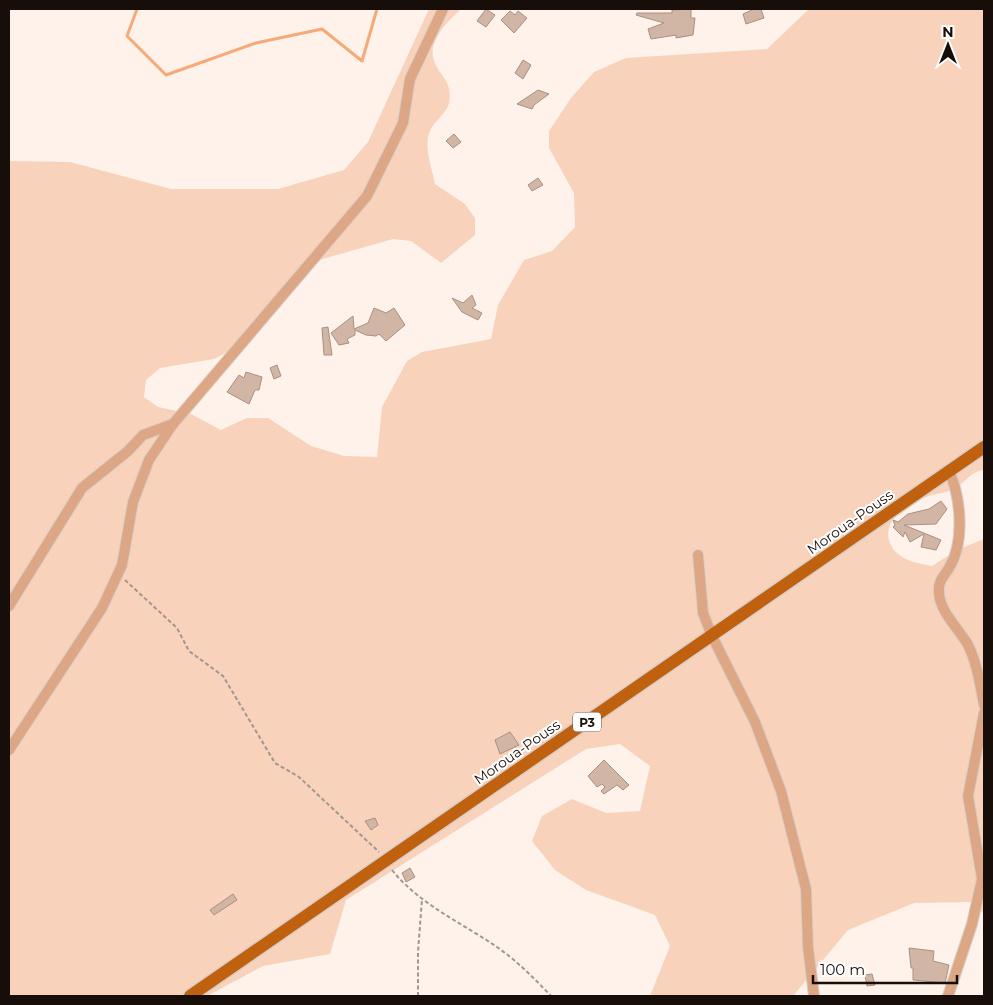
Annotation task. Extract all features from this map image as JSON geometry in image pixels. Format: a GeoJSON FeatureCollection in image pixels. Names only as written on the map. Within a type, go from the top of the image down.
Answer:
{"type":"FeatureCollection","features":[{"type":"Feature","properties":{"kind":"main road","name":"Moroua-Pouss"},"geometry":{"type":"LineString","coordinates":[[190,996],[984,447]]}},
{"type":"Feature","properties":{"kind":"street"},"geometry":{"type":"LineString","coordinates":[[9,750],[102,608],[122,564],[133,502],[149,460],[173,424],[367,196],[403,123],[410,79],[443,9]]}},
{"type":"Feature","properties":{"kind":"street"},"geometry":{"type":"LineString","coordinates":[[9,606],[82,488],[128,451],[143,435],[173,424]]}},
{"type":"Feature","properties":{"kind":"street"},"geometry":{"type":"LineString","coordinates":[[949,471],[956,493],[959,527],[956,548],[949,568],[940,578],[938,593],[945,609],[968,646],[984,705]]}},
{"type":"Feature","properties":{"kind":"street"},"geometry":{"type":"LineString","coordinates":[[698,555],[703,613],[712,636],[755,722],[781,791],[806,889],[808,947],[814,996]]}},
{"type":"Feature","properties":{"kind":"street"},"geometry":{"type":"LineString","coordinates":[[948,996],[972,924],[983,877],[968,796],[984,713]]}},
{"type":"Feature","properties":{"kind":"path"},"geometry":{"type":"LineString","coordinates":[[118,574],[177,628],[189,651],[223,676],[275,763],[299,777],[375,847],[403,884],[422,899],[499,948],[530,974],[550,996]]}},
{"type":"Feature","properties":{"kind":"path"},"geometry":{"type":"LineString","coordinates":[[418,996],[418,952],[422,899]]}},
{"type":"Feature","properties":{"kind":"shaded area"},"geometry":{"type":"Polygon","coordinates":[[[429,9],[461,9],[440,32],[433,46],[434,61],[446,80],[450,96],[448,107],[434,124],[427,143],[435,184],[465,204],[475,218],[475,235],[441,263],[411,241],[393,239],[319,260],[290,285],[246,343],[214,359],[160,368],[146,380],[144,397],[158,407],[191,414],[221,430],[247,418],[268,418],[311,446],[344,456],[377,457],[382,407],[407,361],[422,352],[491,339],[498,305],[524,260],[552,251],[575,227],[574,193],[549,148],[549,131],[571,98],[594,72],[626,58],[767,49],[809,9],[984,9],[984,470],[971,475],[952,490],[929,496],[904,508],[892,520],[888,535],[893,549],[902,557],[932,566],[957,550],[984,539],[984,914],[973,902],[914,903],[848,930],[793,996],[650,996],[670,946],[655,915],[586,890],[555,870],[532,841],[542,816],[572,799],[606,813],[640,811],[650,766],[620,744],[586,749],[346,900],[330,954],[263,966],[207,996],[9,996],[9,161],[70,162],[171,189],[278,189],[344,170],[368,142],[429,9]]]}},
{"type":"Feature","properties":{"kind":"building"},"geometry":{"type":"Polygon","coordinates":[[[486,9],[495,15],[486,27],[477,21],[486,9]]]}},
{"type":"Feature","properties":{"kind":"building"},"geometry":{"type":"Polygon","coordinates":[[[691,9],[691,18],[695,18],[693,35],[676,38],[676,35],[651,39],[648,29],[664,23],[636,15],[637,13],[672,13],[672,10],[691,9]]]}},
{"type":"Feature","properties":{"kind":"building"},"geometry":{"type":"Polygon","coordinates":[[[754,9],[761,9],[764,18],[746,24],[743,14],[754,9]]]}},
{"type":"Feature","properties":{"kind":"building"},"geometry":{"type":"Polygon","coordinates":[[[510,11],[515,15],[518,11],[527,18],[514,33],[501,20],[510,11]]]}},
{"type":"Feature","properties":{"kind":"building"},"geometry":{"type":"Polygon","coordinates":[[[523,60],[531,65],[523,79],[515,73],[523,60]]]}},
{"type":"Feature","properties":{"kind":"building"},"geometry":{"type":"Polygon","coordinates":[[[538,90],[549,94],[534,105],[532,109],[517,104],[538,90]]]}},
{"type":"Feature","properties":{"kind":"building"},"geometry":{"type":"Polygon","coordinates":[[[454,134],[461,142],[453,148],[446,141],[454,134]]]}},
{"type":"Feature","properties":{"kind":"building"},"geometry":{"type":"Polygon","coordinates":[[[538,178],[543,185],[532,191],[528,185],[538,178]]]}},
{"type":"Feature","properties":{"kind":"building"},"geometry":{"type":"Polygon","coordinates":[[[472,295],[476,305],[472,308],[482,313],[478,320],[462,312],[452,298],[463,303],[472,295]]]}},
{"type":"Feature","properties":{"kind":"building"},"geometry":{"type":"Polygon","coordinates":[[[374,308],[386,313],[394,308],[405,325],[386,341],[379,334],[376,336],[366,335],[355,330],[355,335],[347,339],[349,343],[339,345],[331,333],[353,316],[354,329],[368,323],[374,308]]]}},
{"type":"Feature","properties":{"kind":"building"},"geometry":{"type":"Polygon","coordinates":[[[328,327],[332,355],[324,355],[322,328],[328,327]]]}},
{"type":"Feature","properties":{"kind":"building"},"geometry":{"type":"Polygon","coordinates":[[[277,365],[281,376],[274,379],[270,368],[277,365]]]}},
{"type":"Feature","properties":{"kind":"building"},"geometry":{"type":"Polygon","coordinates":[[[246,372],[262,377],[259,390],[255,390],[249,404],[227,392],[239,375],[244,378],[246,372]]]}},
{"type":"Feature","properties":{"kind":"building"},"geometry":{"type":"Polygon","coordinates":[[[941,501],[947,509],[936,524],[904,525],[941,540],[936,550],[921,547],[924,534],[910,542],[905,532],[903,537],[893,527],[895,525],[893,520],[898,522],[908,514],[929,509],[941,501]]]}},
{"type":"Feature","properties":{"kind":"building"},"geometry":{"type":"Polygon","coordinates":[[[510,732],[519,745],[500,754],[495,740],[510,732]]]}},
{"type":"Feature","properties":{"kind":"building"},"geometry":{"type":"Polygon","coordinates":[[[604,760],[629,785],[623,790],[617,785],[604,794],[601,791],[605,787],[602,784],[597,787],[588,776],[604,760]]]}},
{"type":"Feature","properties":{"kind":"building"},"geometry":{"type":"Polygon","coordinates":[[[375,818],[378,825],[371,830],[365,821],[375,818]]]}},
{"type":"Feature","properties":{"kind":"building"},"geometry":{"type":"Polygon","coordinates":[[[410,868],[415,877],[406,882],[402,873],[410,868]]]}},
{"type":"Feature","properties":{"kind":"building"},"geometry":{"type":"Polygon","coordinates":[[[233,894],[237,900],[214,915],[210,910],[233,894]]]}},
{"type":"Feature","properties":{"kind":"building"},"geometry":{"type":"Polygon","coordinates":[[[909,948],[934,951],[933,961],[949,965],[945,983],[913,980],[909,948]]]}},
{"type":"Feature","properties":{"kind":"building"},"geometry":{"type":"Polygon","coordinates":[[[872,974],[875,985],[867,986],[865,975],[872,974]]]}},
{"type":"Feature","properties":{"kind":"waterway"},"geometry":{"type":"LineString","coordinates":[[137,9],[127,36],[166,75],[256,43],[322,29],[362,61],[377,9]]}}]}
